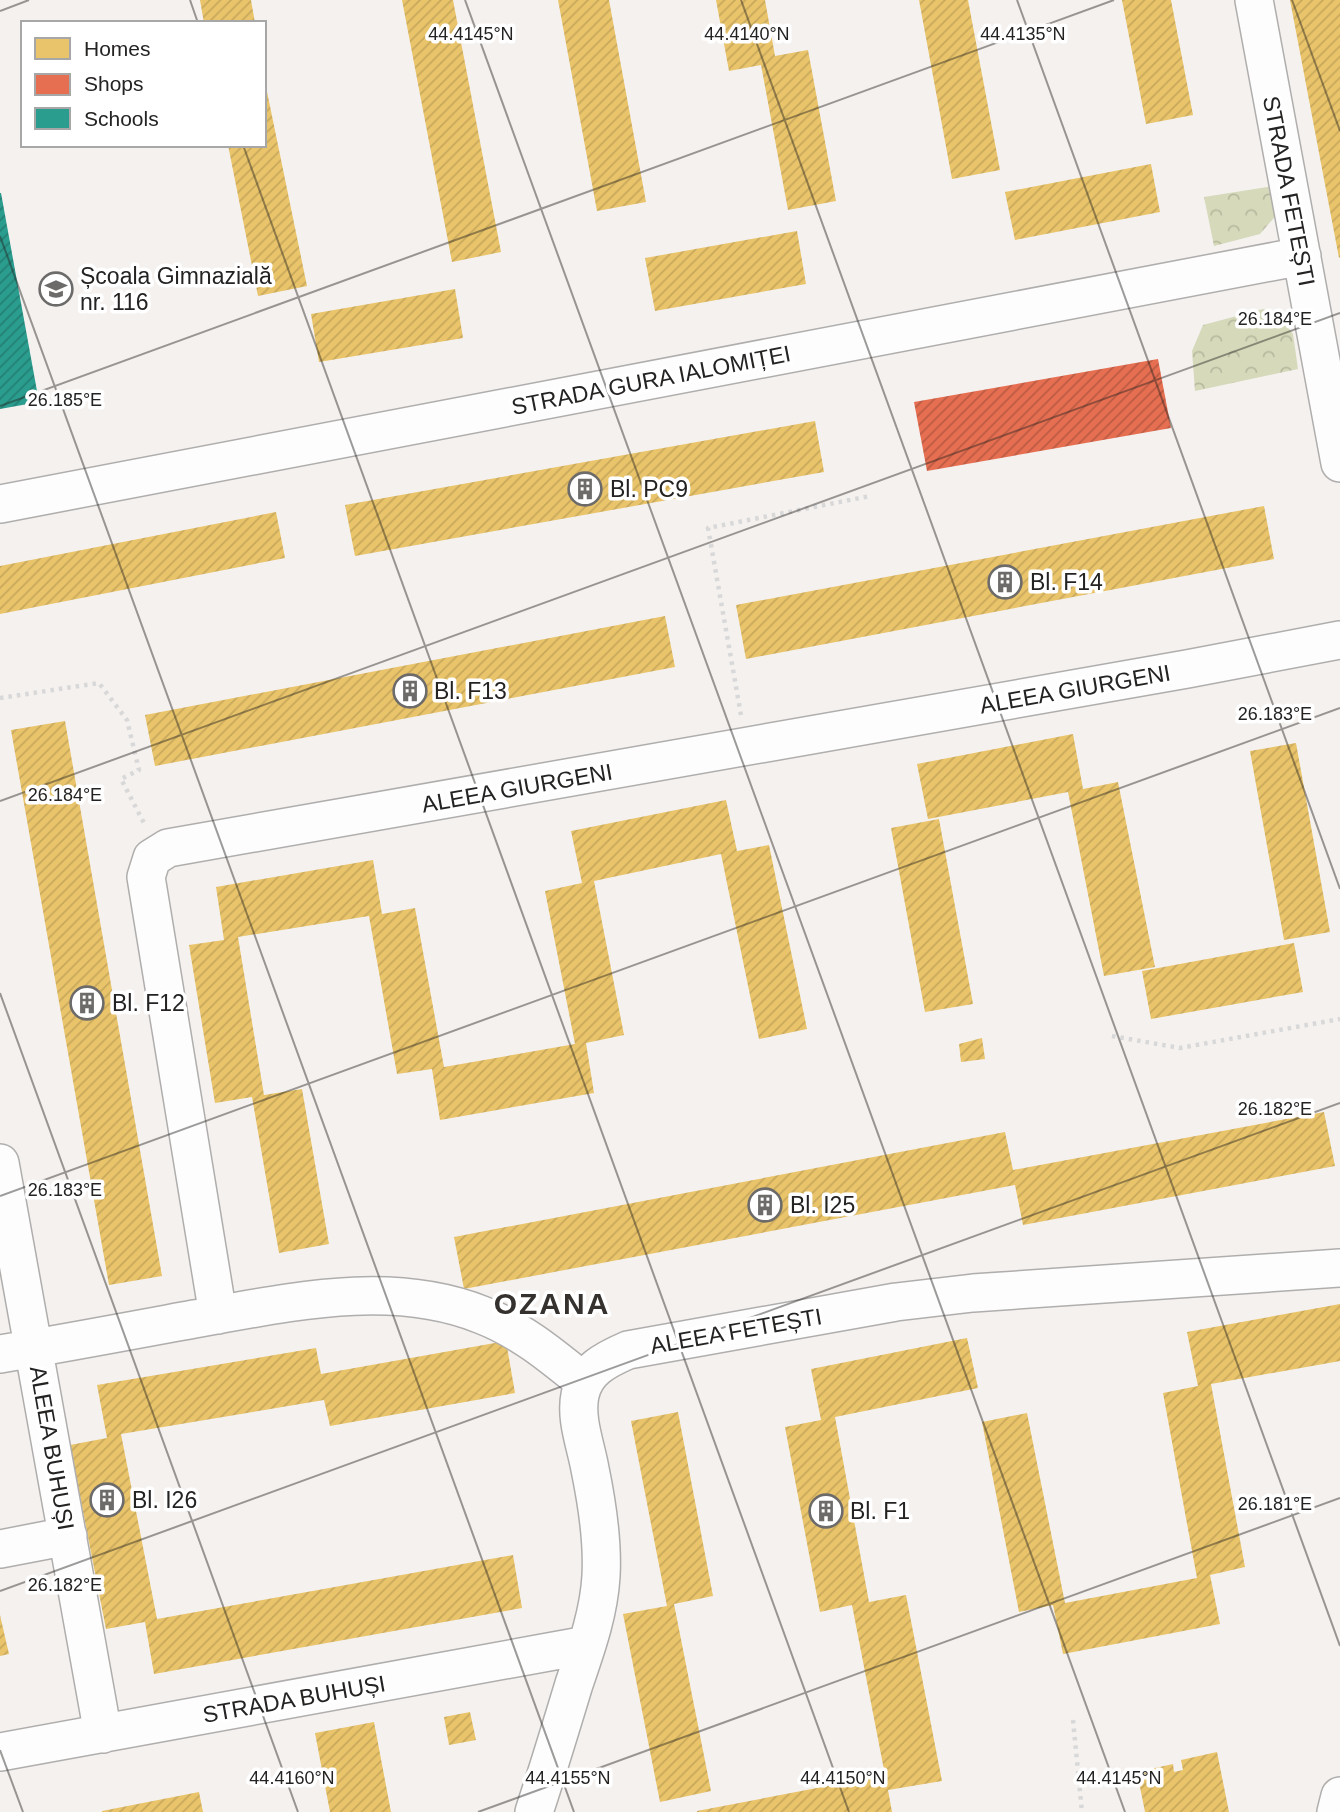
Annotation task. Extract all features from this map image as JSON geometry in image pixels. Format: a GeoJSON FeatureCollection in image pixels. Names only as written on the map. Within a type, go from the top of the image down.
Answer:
{"type":"FeatureCollection","features":[{"type":"Feature","properties":{"kind":"street","name":"STRADA FETEȘTI"},"geometry":{"type":"LineString","coordinates":[[1254,0],[1336,422],[1340,463]]}},
{"type":"Feature","properties":{"kind":"street","name":"STRADA GURA IALOMIȚEI"},"geometry":{"type":"LineString","coordinates":[[0,504],[1302,256]]}},
{"type":"Feature","properties":{"kind":"street","name":"ALEEA GIURGENI"},"geometry":{"type":"LineString","coordinates":[[160,853],[168,848],[1340,640]]}},
{"type":"Feature","properties":{"kind":"street"},"geometry":{"type":"LineString","coordinates":[[160,853],[152,858],[146,877],[218,1315]]}},
{"type":"Feature","properties":{"kind":"street","name":"ALEEA BUHUȘI"},"geometry":{"type":"LineString","coordinates":[[0,1163],[17,1351],[68,1536],[103,1734]]}},
{"type":"Feature","properties":{"kind":"street","name":"ALEEA FETEȘTI"},"geometry":{"type":"LineString","coordinates":[[584,1382],[595,1368],[628,1350],[897,1303],[972,1293],[1340,1268]]}},
{"type":"Feature","properties":{"kind":"street"},"geometry":{"type":"LineString","coordinates":[[17,1351],[300,1300],[362,1296],[408,1298],[443,1303],[482,1314],[518,1332],[584,1382],[579,1398],[579,1413],[599,1531],[599,1597],[587,1644],[534,1812]]}},
{"type":"Feature","properties":{"kind":"street"},"geometry":{"type":"LineString","coordinates":[[0,1549],[68,1536]]}},
{"type":"Feature","properties":{"kind":"street","name":"STRADA BUHUȘI"},"geometry":{"type":"LineString","coordinates":[[0,1752],[587,1644]]}},
{"type":"Feature","properties":{"kind":"street"},"geometry":{"type":"LineString","coordinates":[[1336,1812],[1340,1796]]}},
{"type":"Feature","properties":{"kind":"path"},"geometry":{"type":"LineString","coordinates":[[747,747],[708,528],[870,496]]}},
{"type":"Feature","properties":{"kind":"path"},"geometry":{"type":"LineString","coordinates":[[0,698],[99,683],[127,720],[139,770],[121,779],[160,853]]}},
{"type":"Feature","properties":{"kind":"path"},"geometry":{"type":"LineString","coordinates":[[1112,1036],[1180,1048],[1340,1018]]}},
{"type":"Feature","properties":{"kind":"path"},"geometry":{"type":"LineString","coordinates":[[1073,1720],[1082,1812]]}},
{"type":"Feature","properties":{"kind":"green space"},"geometry":{"type":"Polygon","coordinates":[[[1273,186],[1279,212],[1260,234],[1214,246],[1204,197],[1273,186]]]}},
{"type":"Feature","properties":{"kind":"green space"},"geometry":{"type":"Polygon","coordinates":[[[1263,309],[1277,312],[1293,334],[1298,369],[1195,391],[1192,351],[1203,325],[1263,309]]]}},
{"type":"Feature","properties":{"kind":"building: Homes"},"geometry":{"type":"Polygon","coordinates":[[[200,0],[251,0],[255,21],[204,21],[200,0]]]}},
{"type":"Feature","properties":{"kind":"building: Homes"},"geometry":{"type":"Polygon","coordinates":[[[402,0],[453,0],[501,252],[452,262],[402,0]]]}},
{"type":"Feature","properties":{"kind":"building: Homes"},"geometry":{"type":"Polygon","coordinates":[[[558,0],[609,0],[646,202],[597,211],[558,0]]]}},
{"type":"Feature","properties":{"kind":"building: Homes"},"geometry":{"type":"Polygon","coordinates":[[[716,0],[765,0],[775,56],[808,50],[836,201],[788,210],[761,65],[729,71],[716,0]]]}},
{"type":"Feature","properties":{"kind":"building: Homes"},"geometry":{"type":"Polygon","coordinates":[[[919,0],[968,0],[1000,170],[952,179],[919,0]]]}},
{"type":"Feature","properties":{"kind":"building: Homes"},"geometry":{"type":"Polygon","coordinates":[[[1122,0],[1171,0],[1193,115],[1146,124],[1122,0]]]}},
{"type":"Feature","properties":{"kind":"building: Homes"},"geometry":{"type":"Polygon","coordinates":[[[1290,0],[1340,0],[1339,258],[1290,0]]]}},
{"type":"Feature","properties":{"kind":"building: Homes"},"geometry":{"type":"Polygon","coordinates":[[[266,87],[307,286],[258,296],[228,147],[266,147],[266,87]]]}},
{"type":"Feature","properties":{"kind":"building: Homes"},"geometry":{"type":"Polygon","coordinates":[[[1151,164],[1160,212],[1015,240],[1005,192],[1151,164]]]}},
{"type":"Feature","properties":{"kind":"building: Homes"},"geometry":{"type":"Polygon","coordinates":[[[797,231],[806,284],[655,311],[645,258],[797,231]]]}},
{"type":"Feature","properties":{"kind":"building: Homes"},"geometry":{"type":"Polygon","coordinates":[[[455,289],[463,338],[319,362],[311,314],[455,289]]]}},
{"type":"Feature","properties":{"kind":"building: Homes","name":"Bl. PC9"},"geometry":{"type":"Polygon","coordinates":[[[815,421],[824,472],[355,556],[345,505],[815,421]]]}},
{"type":"Feature","properties":{"kind":"building: Homes","name":"Bl. F14"},"geometry":{"type":"Polygon","coordinates":[[[1264,506],[1274,559],[746,659],[736,605],[1264,506]]]}},
{"type":"Feature","properties":{"kind":"building: Homes"},"geometry":{"type":"Polygon","coordinates":[[[276,512],[285,558],[0,614],[0,566],[276,512]]]}},
{"type":"Feature","properties":{"kind":"building: Homes","name":"Bl. F13"},"geometry":{"type":"Polygon","coordinates":[[[665,616],[675,667],[155,766],[145,715],[665,616]]]}},
{"type":"Feature","properties":{"kind":"building: Homes","name":"Bl. F12"},"geometry":{"type":"Polygon","coordinates":[[[65,721],[162,1276],[109,1285],[11,730],[65,721]]]}},
{"type":"Feature","properties":{"kind":"building: Homes"},"geometry":{"type":"Polygon","coordinates":[[[1073,734],[1083,789],[1118,782],[1155,967],[1104,976],[1068,792],[928,819],[917,764],[1073,734]]]}},
{"type":"Feature","properties":{"kind":"building: Homes"},"geometry":{"type":"Polygon","coordinates":[[[1296,743],[1330,932],[1284,940],[1250,751],[1296,743]]]}},
{"type":"Feature","properties":{"kind":"building: Homes"},"geometry":{"type":"Polygon","coordinates":[[[726,800],[737,851],[769,845],[807,1029],[759,1039],[721,854],[594,881],[624,1035],[586,1043],[594,1093],[440,1120],[432,1069],[397,1074],[369,916],[238,937],[264,1095],[302,1089],[329,1244],[279,1253],[252,1097],[215,1103],[189,945],[224,940],[216,887],[373,860],[382,914],[415,908],[444,1067],[575,1044],[545,891],[582,883],[571,831],[726,800]]]}},
{"type":"Feature","properties":{"kind":"building: Homes"},"geometry":{"type":"Polygon","coordinates":[[[939,819],[973,1004],[925,1012],[891,828],[939,819]]]}},
{"type":"Feature","properties":{"kind":"building: Homes"},"geometry":{"type":"Polygon","coordinates":[[[1294,943],[1303,992],[1151,1019],[1142,971],[1294,943]]]}},
{"type":"Feature","properties":{"kind":"building: Homes"},"geometry":{"type":"Polygon","coordinates":[[[982,1038],[985,1059],[961,1062],[959,1044],[982,1038]]]}},
{"type":"Feature","properties":{"kind":"building: Homes","name":"Bl. I25"},"geometry":{"type":"Polygon","coordinates":[[[1324,1112],[1335,1166],[1023,1225],[1015,1185],[464,1289],[454,1237],[1005,1132],[1013,1170],[1324,1112]]]}},
{"type":"Feature","properties":{"kind":"building: Homes"},"geometry":{"type":"Polygon","coordinates":[[[1340,1304],[1340,1361],[1211,1384],[1245,1567],[1210,1575],[1220,1624],[1063,1654],[1053,1605],[1019,1612],[982,1422],[1027,1413],[1065,1603],[1197,1578],[1163,1393],[1198,1386],[1187,1332],[1340,1304]]]}},
{"type":"Feature","properties":{"kind":"building: Homes","name":"Bl. F1"},"geometry":{"type":"Polygon","coordinates":[[[967,1338],[978,1388],[835,1417],[869,1602],[906,1595],[942,1781],[888,1790],[892,1812],[697,1812],[885,1775],[852,1605],[820,1612],[785,1427],[821,1420],[811,1369],[967,1338]]]}},
{"type":"Feature","properties":{"kind":"building: Homes","name":"Bl. I26"},"geometry":{"type":"Polygon","coordinates":[[[506,1341],[515,1393],[330,1426],[324,1400],[121,1434],[157,1619],[513,1555],[522,1608],[154,1674],[145,1622],[106,1629],[70,1445],[107,1438],[97,1385],[316,1348],[321,1374],[506,1341]]]}},
{"type":"Feature","properties":{"kind":"building: Homes"},"geometry":{"type":"Polygon","coordinates":[[[678,1412],[713,1596],[674,1604],[711,1791],[660,1802],[623,1614],[667,1606],[631,1421],[678,1412]]]}},
{"type":"Feature","properties":{"kind":"building: Homes"},"geometry":{"type":"Polygon","coordinates":[[[0,1615],[9,1654],[0,1656],[0,1615]]]}},
{"type":"Feature","properties":{"kind":"building: Homes"},"geometry":{"type":"Polygon","coordinates":[[[470,1712],[476,1740],[449,1745],[444,1717],[470,1712]]]}},
{"type":"Feature","properties":{"kind":"building: Homes"},"geometry":{"type":"Polygon","coordinates":[[[374,1722],[391,1812],[330,1812],[315,1733],[374,1722]]]}},
{"type":"Feature","properties":{"kind":"building: Homes"},"geometry":{"type":"Polygon","coordinates":[[[1217,1752],[1229,1812],[1145,1812],[1137,1772],[1173,1764],[1174,1772],[1183,1770],[1181,1760],[1217,1752]]]}},
{"type":"Feature","properties":{"kind":"building: Homes"},"geometry":{"type":"Polygon","coordinates":[[[199,1792],[203,1812],[102,1812],[102,1811],[199,1792]]]}},
{"type":"Feature","properties":{"kind":"building: Shops"},"geometry":{"type":"Polygon","coordinates":[[[1158,359],[1171,428],[927,471],[914,402],[1158,359]]]}},
{"type":"Feature","properties":{"kind":"building: Schools"},"geometry":{"type":"Polygon","coordinates":[[[0,193],[39,402],[0,409],[0,193]]]}},
{"type":"Feature","properties":{"kind":"place","name":"Școala Gimnazială nr. 116"},"geometry":{"type":"Point","coordinates":[56,289]}},
{"type":"Feature","properties":{"kind":"place","name":"Bl. PC9"},"geometry":{"type":"Point","coordinates":[585,489]}},
{"type":"Feature","properties":{"kind":"place","name":"Bl. F14"},"geometry":{"type":"Point","coordinates":[1005,582]}},
{"type":"Feature","properties":{"kind":"place","name":"Bl. F13"},"geometry":{"type":"Point","coordinates":[410,691]}},
{"type":"Feature","properties":{"kind":"place","name":"Bl. F12"},"geometry":{"type":"Point","coordinates":[87,1003]}},
{"type":"Feature","properties":{"kind":"place","name":"Bl. I25"},"geometry":{"type":"Point","coordinates":[765,1205]}},
{"type":"Feature","properties":{"kind":"place","name":"Bl. I26"},"geometry":{"type":"Point","coordinates":[107,1500]}},
{"type":"Feature","properties":{"kind":"place","name":"Bl. F1"},"geometry":{"type":"Point","coordinates":[826,1511]}},
{"type":"Feature","properties":{"kind":"district","name":"OZANA"},"geometry":{"type":"Point","coordinates":[552,1304]}}]}
